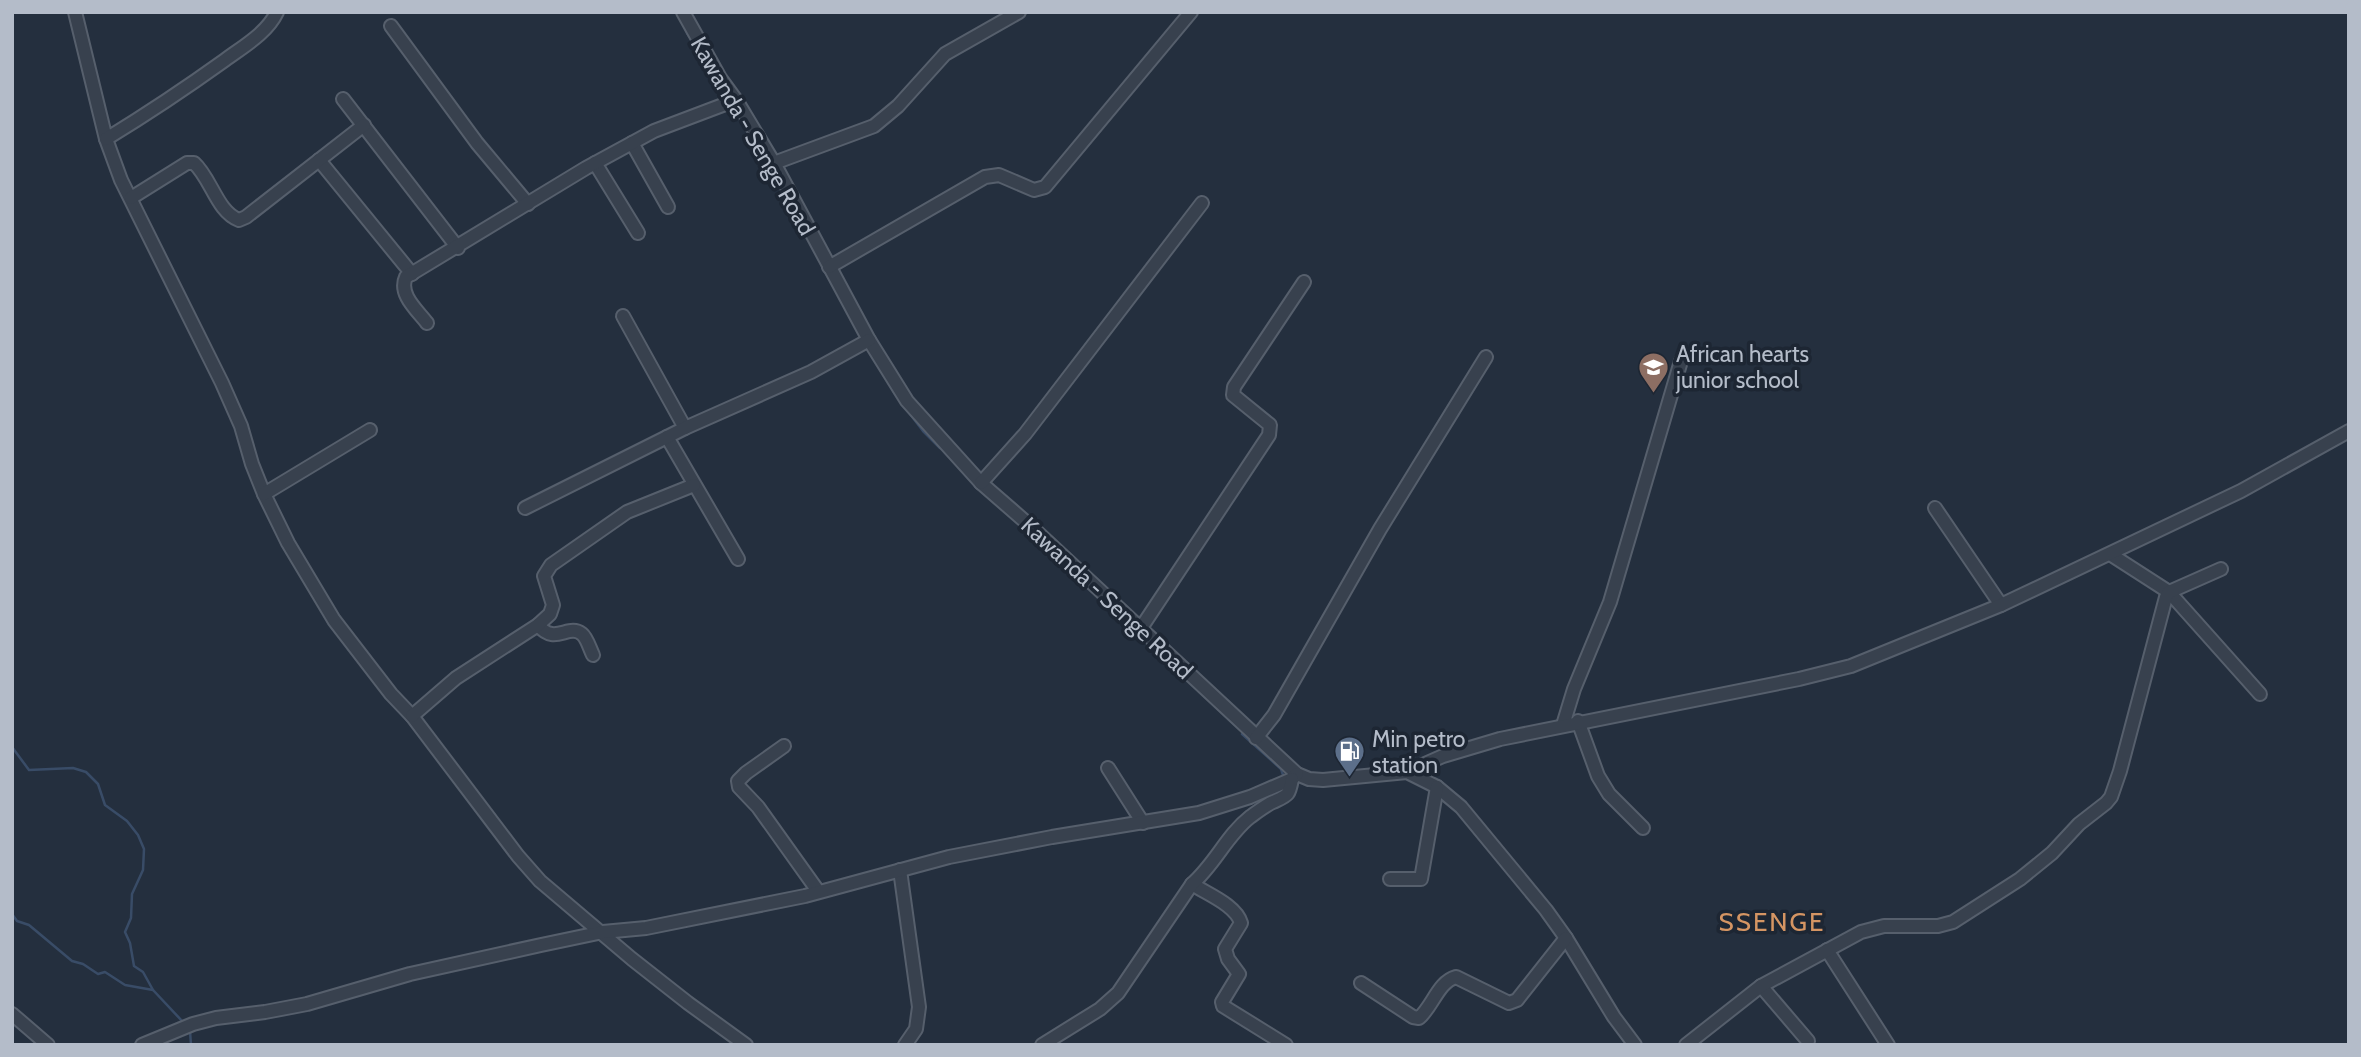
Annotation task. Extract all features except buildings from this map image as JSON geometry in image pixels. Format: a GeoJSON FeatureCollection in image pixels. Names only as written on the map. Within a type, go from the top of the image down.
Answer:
{"type":"FeatureCollection","features":[{"type":"Feature","properties":{"kind":"street"},"geometry":{"type":"LineString","coordinates":[[75,12],[106,139],[121,180],[222,383],[241,426],[264,494],[288,543],[334,620],[391,694],[412,716],[518,856],[568,906],[688,1003],[746,1045]]}},
{"type":"Feature","properties":{"kind":"street"},"geometry":{"type":"LineString","coordinates":[[106,139],[173,97],[257,37],[272,23],[278,12]]}},
{"type":"Feature","properties":{"kind":"street","name":"Kawanda - Senge Road"},"geometry":{"type":"LineString","coordinates":[[682,12],[774,163],[869,341],[906,401],[981,483],[1141,628],[1295,776]]}},
{"type":"Feature","properties":{"kind":"street"},"geometry":{"type":"LineString","coordinates":[[774,163],[874,126],[898,106],[945,54],[1019,12]]}},
{"type":"Feature","properties":{"kind":"street"},"geometry":{"type":"LineString","coordinates":[[829,267],[985,177],[999,175],[1034,190],[1045,187],[1191,12]]}},
{"type":"Feature","properties":{"kind":"street"},"geometry":{"type":"LineString","coordinates":[[391,26],[477,144],[528,204]]}},
{"type":"Feature","properties":{"kind":"street"},"geometry":{"type":"LineString","coordinates":[[343,99],[458,248]]}},
{"type":"Feature","properties":{"kind":"street"},"geometry":{"type":"LineString","coordinates":[[427,323],[407,297],[405,279],[595,163],[654,131],[736,100]]}},
{"type":"Feature","properties":{"kind":"street"},"geometry":{"type":"LineString","coordinates":[[131,198],[187,163],[194,163],[204,172],[221,204],[233,218],[239,220],[364,125]]}},
{"type":"Feature","properties":{"kind":"street"},"geometry":{"type":"LineString","coordinates":[[632,143],[668,207]]}},
{"type":"Feature","properties":{"kind":"street"},"geometry":{"type":"LineString","coordinates":[[319,160],[412,274]]}},
{"type":"Feature","properties":{"kind":"street"},"geometry":{"type":"LineString","coordinates":[[595,163],[638,233]]}},
{"type":"Feature","properties":{"kind":"street"},"geometry":{"type":"LineString","coordinates":[[981,483],[1025,434],[1202,203]]}},
{"type":"Feature","properties":{"kind":"street"},"geometry":{"type":"LineString","coordinates":[[1141,628],[1269,435],[1270,425],[1238,401],[1233,395],[1234,387],[1304,282]]}},
{"type":"Feature","properties":{"kind":"street"},"geometry":{"type":"LineString","coordinates":[[623,316],[685,428]]}},
{"type":"Feature","properties":{"kind":"street"},"geometry":{"type":"LineString","coordinates":[[526,508],[685,428],[811,372],[869,341]]}},
{"type":"Feature","properties":{"kind":"street"},"geometry":{"type":"LineString","coordinates":[[1256,738],[1274,715],[1380,529],[1486,357]]}},
{"type":"Feature","properties":{"kind":"street"},"geometry":{"type":"LineString","coordinates":[[1563,725],[1609,602],[1681,361]]}},
{"type":"Feature","properties":{"kind":"street"},"geometry":{"type":"LineString","coordinates":[[264,494],[370,430]]}},
{"type":"Feature","properties":{"kind":"street"},"geometry":{"type":"LineString","coordinates":[[142,1045],[193,1024],[307,1004],[410,974],[603,932],[646,928],[818,891],[987,850],[1199,813],[1250,797],[1295,776],[1323,779],[1408,772],[1454,752],[1500,738],[1619,716],[1851,666],[2001,605],[2110,554],[2241,491],[2349,431]]}},
{"type":"Feature","properties":{"kind":"street"},"geometry":{"type":"LineString","coordinates":[[667,437],[738,559]]}},
{"type":"Feature","properties":{"kind":"street"},"geometry":{"type":"LineString","coordinates":[[412,716],[456,678],[538,625],[553,610],[544,576],[551,565],[627,512],[694,485]]}},
{"type":"Feature","properties":{"kind":"street"},"geometry":{"type":"LineString","coordinates":[[1935,508],[2001,605]]}},
{"type":"Feature","properties":{"kind":"street"},"geometry":{"type":"LineString","coordinates":[[2110,554],[2169,592],[2260,694]]}},
{"type":"Feature","properties":{"kind":"street"},"geometry":{"type":"LineString","coordinates":[[1686,1045],[1761,986],[1861,932],[1884,926],[1938,926],[1952,922],[2036,868],[2111,797],[2161,612],[2169,592],[2221,569]]}},
{"type":"Feature","properties":{"kind":"street"},"geometry":{"type":"LineString","coordinates":[[538,625],[550,635],[577,632],[583,635],[593,655]]}},
{"type":"Feature","properties":{"kind":"street"},"geometry":{"type":"LineString","coordinates":[[1578,722],[1598,776],[1609,794],[1643,828]]}},
{"type":"Feature","properties":{"kind":"street"},"geometry":{"type":"LineString","coordinates":[[783,746],[746,773],[738,781],[739,787],[758,807],[818,891]]}},
{"type":"Feature","properties":{"kind":"street"},"geometry":{"type":"LineString","coordinates":[[1108,768],[1143,823]]}},
{"type":"Feature","properties":{"kind":"street"},"geometry":{"type":"LineString","coordinates":[[1408,772],[1437,787],[1471,817],[1566,938],[1614,1017],[1635,1045]]}},
{"type":"Feature","properties":{"kind":"street"},"geometry":{"type":"LineString","coordinates":[[1047,1043],[1100,1009],[1118,993],[1192,884],[1206,872],[1239,826],[1272,802],[1283,799],[1289,793],[1295,776]]}},
{"type":"Feature","properties":{"kind":"street"},"geometry":{"type":"LineString","coordinates":[[1390,879],[1421,879],[1437,787]]}},
{"type":"Feature","properties":{"kind":"street"},"geometry":{"type":"LineString","coordinates":[[900,870],[919,1007],[916,1030],[905,1045]]}},
{"type":"Feature","properties":{"kind":"street"},"geometry":{"type":"LineString","coordinates":[[1192,884],[1239,916],[1241,923],[1225,949],[1228,959],[1239,974],[1222,1002],[1223,1006],[1286,1045]]}},
{"type":"Feature","properties":{"kind":"street"},"geometry":{"type":"LineString","coordinates":[[1362,983],[1413,1017],[1419,1018],[1444,984],[1456,977],[1508,1003],[1517,1000],[1566,938]]}},
{"type":"Feature","properties":{"kind":"street"},"geometry":{"type":"LineString","coordinates":[[1826,950],[1888,1045]]}},
{"type":"Feature","properties":{"kind":"street"},"geometry":{"type":"LineString","coordinates":[[1761,986],[1808,1041]]}},
{"type":"Feature","properties":{"kind":"street"},"geometry":{"type":"LineString","coordinates":[[12,1014],[48,1045]]}},
{"type":"Feature","properties":{"kind":"waterway"},"geometry":{"type":"LineString","coordinates":[[687,33],[695,45]]}},
{"type":"Feature","properties":{"kind":"waterway"},"geometry":{"type":"LineString","coordinates":[[824,270],[831,282]]}},
{"type":"Feature","properties":{"kind":"waterway"},"geometry":{"type":"LineString","coordinates":[[832,284],[852,321]]}},
{"type":"Feature","properties":{"kind":"waterway"},"geometry":{"type":"LineString","coordinates":[[886,378],[895,394]]}},
{"type":"Feature","properties":{"kind":"waterway"},"geometry":{"type":"LineString","coordinates":[[907,410],[940,448]]}},
{"type":"Feature","properties":{"kind":"waterway"},"geometry":{"type":"LineString","coordinates":[[946,453],[961,470]]}},
{"type":"Feature","properties":{"kind":"waterway"},"geometry":{"type":"LineString","coordinates":[[1020,527],[1078,578]]}},
{"type":"Feature","properties":{"kind":"waterway"},"geometry":{"type":"LineString","coordinates":[[1183,676],[1234,724]]}},
{"type":"Feature","properties":{"kind":"waterway"},"geometry":{"type":"LineString","coordinates":[[1242,734],[1281,769],[1282,779]]}},
{"type":"Feature","properties":{"kind":"waterway"},"geometry":{"type":"LineString","coordinates":[[12,747],[29,770],[73,768],[86,772],[98,784],[105,805],[127,821],[138,835],[144,849],[143,870],[132,894],[131,918],[125,932],[134,966],[143,972],[153,990]]}},
{"type":"Feature","properties":{"kind":"waterway"},"geometry":{"type":"LineString","coordinates":[[12,914],[17,921],[29,925],[72,961],[83,964],[98,974],[105,972],[125,985],[153,990],[183,1022]]}},
{"type":"Feature","properties":{"kind":"waterway"},"geometry":{"type":"LineString","coordinates":[[190,1031],[191,1045]]}},
{"type":"Feature","properties":{"kind":"place","name":"African hearts junior school"},"geometry":{"type":"Point","coordinates":[1653,394]}},
{"type":"Feature","properties":{"kind":"place","name":"Min petro station"},"geometry":{"type":"Point","coordinates":[1349,779]}},
{"type":"Feature","properties":{"kind":"district","name":"SSENGE"},"geometry":{"type":"Point","coordinates":[1772,922]}}]}
